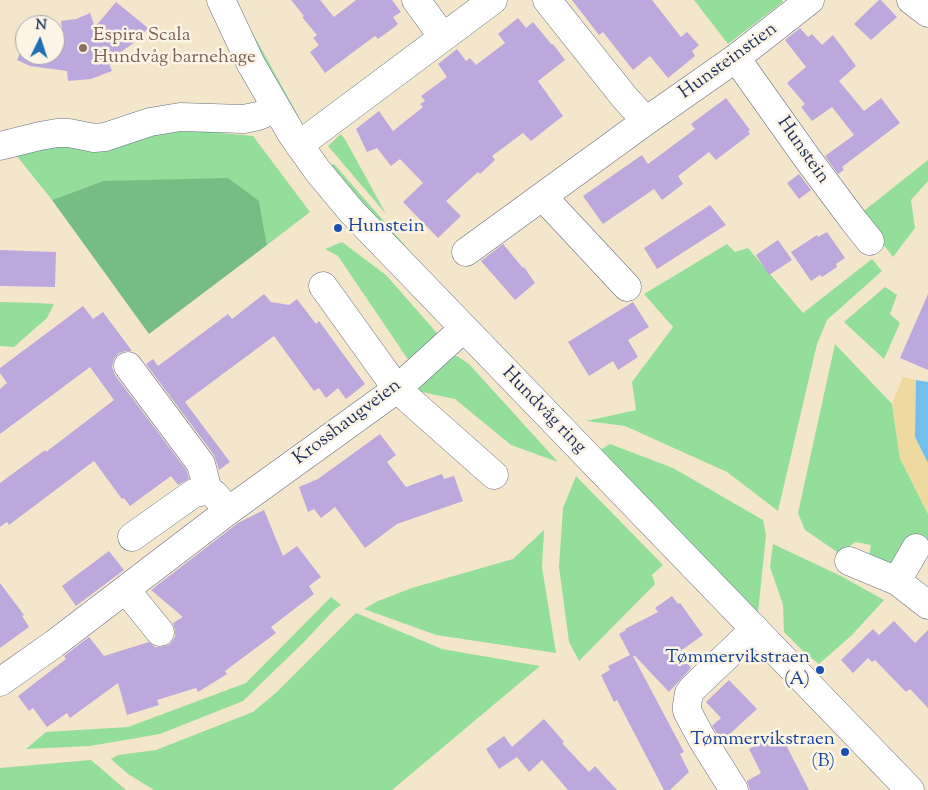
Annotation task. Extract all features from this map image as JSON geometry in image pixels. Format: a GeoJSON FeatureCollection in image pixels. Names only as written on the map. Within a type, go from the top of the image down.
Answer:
{"type":"FeatureCollection","features":[{"type":"Feature","properties":{"kind":"street","name":"Hundvåg ring"},"geometry":{"type":"LineString","coordinates":[[221,0],[251,64],[276,109],[299,145],[352,212],[910,790]]}},
{"type":"Feature","properties":{"kind":"street"},"geometry":{"type":"LineString","coordinates":[[416,0],[443,37]]}},
{"type":"Feature","properties":{"kind":"street"},"geometry":{"type":"LineString","coordinates":[[299,145],[493,0]]}},
{"type":"Feature","properties":{"kind":"street"},"geometry":{"type":"LineString","coordinates":[[466,252],[646,121],[625,98],[548,0]]}},
{"type":"Feature","properties":{"kind":"street","name":"Hunsteinstien"},"geometry":{"type":"LineString","coordinates":[[646,121],[736,58],[810,0]]}},
{"type":"Feature","properties":{"kind":"street"},"geometry":{"type":"LineString","coordinates":[[911,0],[928,13]]}},
{"type":"Feature","properties":{"kind":"street","name":"Hunstein"},"geometry":{"type":"LineString","coordinates":[[736,58],[831,191],[870,241]]}},
{"type":"Feature","properties":{"kind":"street"},"geometry":{"type":"LineString","coordinates":[[0,146],[57,133],[94,138],[105,137],[150,122],[180,116],[244,119],[276,109]]}},
{"type":"Feature","properties":{"kind":"street"},"geometry":{"type":"LineString","coordinates":[[542,197],[628,287]]}},
{"type":"Feature","properties":{"kind":"street"},"geometry":{"type":"LineString","coordinates":[[323,286],[397,389],[494,475]]}},
{"type":"Feature","properties":{"kind":"street","name":"Krosshaugveien"},"geometry":{"type":"LineString","coordinates":[[0,682],[126,590],[228,511],[397,389],[463,329]]}},
{"type":"Feature","properties":{"kind":"street"},"geometry":{"type":"LineString","coordinates":[[128,366],[201,464],[208,491]]}},
{"type":"Feature","properties":{"kind":"street"},"geometry":{"type":"LineString","coordinates":[[132,537],[182,500],[198,491],[208,491],[214,494],[228,511]]}},
{"type":"Feature","properties":{"kind":"street"},"geometry":{"type":"LineString","coordinates":[[897,581],[916,548]]}},
{"type":"Feature","properties":{"kind":"street"},"geometry":{"type":"LineString","coordinates":[[849,561],[897,581],[928,605]]}},
{"type":"Feature","properties":{"kind":"street"},"geometry":{"type":"LineString","coordinates":[[126,590],[160,632]]}},
{"type":"Feature","properties":{"kind":"street"},"geometry":{"type":"LineString","coordinates":[[734,790],[702,739],[688,712],[687,705],[689,693],[693,688],[755,628]]}},
{"type":"Feature","properties":{"kind":"green space"},"geometry":{"type":"Polygon","coordinates":[[[694,0],[782,0],[783,2],[728,44],[694,0]]]}},
{"type":"Feature","properties":{"kind":"green space"},"geometry":{"type":"Polygon","coordinates":[[[241,12],[300,119],[297,121],[238,14],[241,12]]]}},
{"type":"Feature","properties":{"kind":"green space"},"geometry":{"type":"Polygon","coordinates":[[[159,127],[253,136],[310,212],[267,245],[259,201],[103,181],[52,200],[12,150],[159,127]]]}},
{"type":"Feature","properties":{"kind":"green space"},"geometry":{"type":"Polygon","coordinates":[[[341,134],[346,141],[386,214],[328,146],[341,134]]]}},
{"type":"Feature","properties":{"kind":"green space"},"geometry":{"type":"Polygon","coordinates":[[[928,160],[928,181],[911,200],[915,228],[893,257],[860,214],[928,160]]]}},
{"type":"Feature","properties":{"kind":"green space"},"geometry":{"type":"Polygon","coordinates":[[[334,164],[435,280],[600,450],[610,444],[673,468],[763,520],[766,535],[758,613],[433,283],[330,166],[334,164]]]}},
{"type":"Feature","properties":{"kind":"green space"},"geometry":{"type":"Polygon","coordinates":[[[228,178],[259,201],[267,245],[149,334],[52,200],[103,181],[228,178]]]}},
{"type":"Feature","properties":{"kind":"green space"},"geometry":{"type":"Polygon","coordinates":[[[342,242],[386,275],[437,333],[435,342],[409,361],[338,256],[325,249],[342,242]]]}},
{"type":"Feature","properties":{"kind":"green space"},"geometry":{"type":"Polygon","coordinates":[[[727,244],[735,252],[748,248],[803,313],[872,259],[882,271],[827,320],[817,344],[778,511],[727,472],[625,426],[586,421],[636,410],[632,382],[673,327],[644,294],[727,244]]]}},
{"type":"Feature","properties":{"kind":"green space"},"geometry":{"type":"Polygon","coordinates":[[[885,287],[897,295],[890,314],[900,323],[884,359],[844,322],[885,287]]]}},
{"type":"Feature","properties":{"kind":"green space"},"geometry":{"type":"Polygon","coordinates":[[[0,302],[54,304],[47,318],[14,347],[0,346],[0,302]]]}},
{"type":"Feature","properties":{"kind":"green space"},"geometry":{"type":"Polygon","coordinates":[[[835,344],[892,404],[900,458],[928,514],[928,551],[888,568],[868,562],[871,545],[855,542],[840,554],[805,530],[798,513],[835,344]]]}},
{"type":"Feature","properties":{"kind":"green space"},"geometry":{"type":"Polygon","coordinates":[[[457,356],[469,364],[558,462],[511,445],[455,399],[417,391],[419,377],[447,357],[457,356]]]}},
{"type":"Feature","properties":{"kind":"green space"},"geometry":{"type":"Polygon","coordinates":[[[576,476],[663,565],[652,575],[655,584],[579,661],[569,642],[559,567],[563,508],[576,476]]]}},
{"type":"Feature","properties":{"kind":"green space"},"geometry":{"type":"Polygon","coordinates":[[[544,530],[542,567],[556,653],[436,635],[364,609],[378,601],[412,588],[513,559],[544,530]]]}},
{"type":"Feature","properties":{"kind":"green space"},"geometry":{"type":"Polygon","coordinates":[[[773,544],[841,576],[884,600],[852,635],[819,664],[784,632],[783,605],[770,567],[773,544]]]}},
{"type":"Feature","properties":{"kind":"green space"},"geometry":{"type":"Polygon","coordinates":[[[331,597],[341,605],[243,701],[160,734],[90,746],[26,749],[46,732],[128,727],[246,683],[331,597]]]}},
{"type":"Feature","properties":{"kind":"green space"},"geometry":{"type":"Polygon","coordinates":[[[356,613],[442,649],[540,666],[392,790],[154,790],[128,774],[111,759],[118,755],[156,750],[253,712],[278,691],[356,613]]]}},
{"type":"Feature","properties":{"kind":"green space"},"geometry":{"type":"Polygon","coordinates":[[[91,760],[126,790],[0,790],[0,768],[91,760]]]}},
{"type":"Feature","properties":{"kind":"sand"},"geometry":{"type":"Polygon","coordinates":[[[903,377],[916,380],[915,437],[928,463],[928,514],[900,458],[892,404],[903,377]]]}},
{"type":"Feature","properties":{"kind":"water"},"geometry":{"type":"Polygon","coordinates":[[[916,380],[928,382],[928,463],[915,437],[916,380]]]}},
{"type":"Feature","properties":{"kind":"building"},"geometry":{"type":"Polygon","coordinates":[[[291,0],[320,0],[334,17],[356,0],[392,0],[401,12],[393,17],[398,24],[396,26],[378,39],[375,36],[325,73],[310,52],[319,45],[313,38],[317,35],[291,0]]]}},
{"type":"Feature","properties":{"kind":"building"},"geometry":{"type":"Polygon","coordinates":[[[572,0],[652,0],[681,37],[687,32],[699,45],[692,51],[695,56],[668,78],[650,56],[633,70],[603,32],[599,35],[572,0]]]}},
{"type":"Feature","properties":{"kind":"building"},"geometry":{"type":"Polygon","coordinates":[[[879,0],[897,17],[871,40],[854,24],[879,0]]]}},
{"type":"Feature","properties":{"kind":"building"},"geometry":{"type":"Polygon","coordinates":[[[116,2],[148,28],[138,40],[108,61],[112,71],[91,79],[68,81],[67,71],[28,65],[65,65],[65,20],[76,19],[90,13],[95,27],[116,2]]]}},
{"type":"Feature","properties":{"kind":"building"},"geometry":{"type":"Polygon","coordinates":[[[518,18],[526,28],[533,22],[565,60],[538,81],[563,116],[531,141],[523,133],[492,156],[495,160],[480,174],[478,172],[446,201],[461,216],[438,238],[403,202],[423,183],[400,159],[391,166],[377,148],[367,152],[356,129],[379,111],[393,131],[423,107],[420,104],[425,101],[421,96],[447,77],[438,64],[457,49],[466,61],[470,58],[476,65],[505,43],[498,34],[518,18]]]}},
{"type":"Feature","properties":{"kind":"building"},"geometry":{"type":"Polygon","coordinates":[[[800,28],[808,37],[812,34],[822,45],[833,35],[856,66],[839,81],[864,111],[881,98],[900,123],[842,167],[844,170],[838,174],[825,156],[854,135],[832,107],[812,121],[801,107],[805,104],[787,83],[806,67],[785,40],[800,28]]]}},
{"type":"Feature","properties":{"kind":"building"},"geometry":{"type":"Polygon","coordinates":[[[726,98],[750,130],[748,131],[750,134],[716,160],[709,152],[678,176],[683,184],[662,200],[654,189],[603,224],[583,196],[642,155],[648,164],[695,129],[691,124],[726,98]]]}},
{"type":"Feature","properties":{"kind":"building"},"geometry":{"type":"Polygon","coordinates":[[[799,174],[811,190],[799,199],[787,183],[799,174]]]}},
{"type":"Feature","properties":{"kind":"building"},"geometry":{"type":"Polygon","coordinates":[[[710,205],[726,225],[657,269],[644,248],[710,205]]]}},
{"type":"Feature","properties":{"kind":"building"},"geometry":{"type":"Polygon","coordinates":[[[827,232],[845,258],[836,264],[837,267],[822,277],[820,275],[811,281],[791,252],[817,235],[818,237],[827,232]]]}},
{"type":"Feature","properties":{"kind":"building"},"geometry":{"type":"Polygon","coordinates":[[[778,240],[792,260],[769,275],[756,255],[778,240]]]}},
{"type":"Feature","properties":{"kind":"building"},"geometry":{"type":"Polygon","coordinates":[[[503,244],[524,267],[535,283],[515,300],[481,261],[503,244]]]}},
{"type":"Feature","properties":{"kind":"building"},"geometry":{"type":"Polygon","coordinates":[[[0,250],[56,252],[55,287],[0,286],[0,250]]]}},
{"type":"Feature","properties":{"kind":"building"},"geometry":{"type":"Polygon","coordinates":[[[264,294],[271,302],[289,305],[297,299],[316,324],[319,321],[365,384],[346,399],[338,388],[326,398],[319,388],[314,391],[274,336],[185,402],[230,462],[219,470],[214,455],[146,364],[153,359],[158,366],[228,314],[232,319],[264,294]]]}},
{"type":"Feature","properties":{"kind":"building"},"geometry":{"type":"Polygon","coordinates":[[[928,294],[928,370],[900,358],[928,294]]]}},
{"type":"Feature","properties":{"kind":"building"},"geometry":{"type":"Polygon","coordinates":[[[633,302],[649,327],[628,340],[638,357],[618,370],[613,361],[589,376],[568,342],[633,302]]]}},
{"type":"Feature","properties":{"kind":"building"},"geometry":{"type":"Polygon","coordinates":[[[83,306],[93,319],[103,312],[132,351],[119,353],[114,359],[112,367],[115,375],[187,471],[189,479],[178,485],[171,476],[130,506],[124,498],[122,499],[94,461],[9,525],[7,522],[0,527],[0,483],[45,450],[46,452],[114,400],[90,367],[0,434],[0,389],[7,383],[0,373],[0,368],[83,306]]]}},
{"type":"Feature","properties":{"kind":"building"},"geometry":{"type":"Polygon","coordinates":[[[380,434],[396,455],[387,462],[406,487],[442,474],[444,479],[454,476],[463,501],[397,524],[365,548],[335,507],[321,518],[314,509],[308,512],[299,487],[318,479],[380,434]]]}},
{"type":"Feature","properties":{"kind":"building"},"geometry":{"type":"Polygon","coordinates":[[[264,510],[283,556],[297,546],[321,577],[309,586],[314,594],[271,627],[276,633],[225,671],[227,674],[198,692],[196,688],[157,700],[159,705],[127,715],[118,683],[70,718],[67,713],[47,727],[33,708],[29,711],[18,696],[66,659],[64,656],[89,637],[104,656],[149,642],[155,647],[170,644],[175,637],[173,623],[183,617],[151,590],[238,523],[264,510]]]}},
{"type":"Feature","properties":{"kind":"building"},"geometry":{"type":"Polygon","coordinates":[[[109,551],[124,570],[76,606],[62,586],[109,551]]]}},
{"type":"Feature","properties":{"kind":"building"},"geometry":{"type":"Polygon","coordinates":[[[0,583],[24,615],[22,616],[29,627],[0,648],[0,583]]]}},
{"type":"Feature","properties":{"kind":"building"},"geometry":{"type":"Polygon","coordinates":[[[672,596],[678,604],[680,603],[703,635],[679,652],[691,668],[669,692],[633,656],[684,752],[680,754],[689,772],[670,790],[664,790],[617,700],[614,702],[601,675],[610,670],[608,666],[630,655],[619,634],[658,612],[655,608],[672,596]]]}},
{"type":"Feature","properties":{"kind":"building"},"geometry":{"type":"Polygon","coordinates":[[[894,621],[915,643],[928,630],[928,708],[910,689],[906,692],[875,660],[872,662],[868,658],[853,673],[841,660],[873,629],[879,635],[894,621]]]}},
{"type":"Feature","properties":{"kind":"building"},"geometry":{"type":"Polygon","coordinates":[[[729,680],[757,709],[722,741],[712,726],[721,718],[706,702],[729,680]]]}},
{"type":"Feature","properties":{"kind":"building"},"geometry":{"type":"Polygon","coordinates":[[[544,719],[564,742],[562,743],[589,772],[595,766],[617,790],[568,790],[542,760],[529,772],[517,757],[499,769],[486,749],[504,736],[512,747],[544,719]]]}},
{"type":"Feature","properties":{"kind":"building"},"geometry":{"type":"Polygon","coordinates":[[[780,733],[809,790],[750,790],[747,781],[761,773],[749,749],[780,733]]]}},
{"type":"Feature","properties":{"kind":"place","name":"Espira Scala Hundvåg barnehage"},"geometry":{"type":"Point","coordinates":[83,48]}},
{"type":"Feature","properties":{"kind":"place","name":"Hunstein"},"geometry":{"type":"Point","coordinates":[338,228]}},
{"type":"Feature","properties":{"kind":"place","name":"Tømmervikstraen (A)"},"geometry":{"type":"Point","coordinates":[820,670]}},
{"type":"Feature","properties":{"kind":"place","name":"Tømmervikstraen (B)"},"geometry":{"type":"Point","coordinates":[845,752]}}]}
